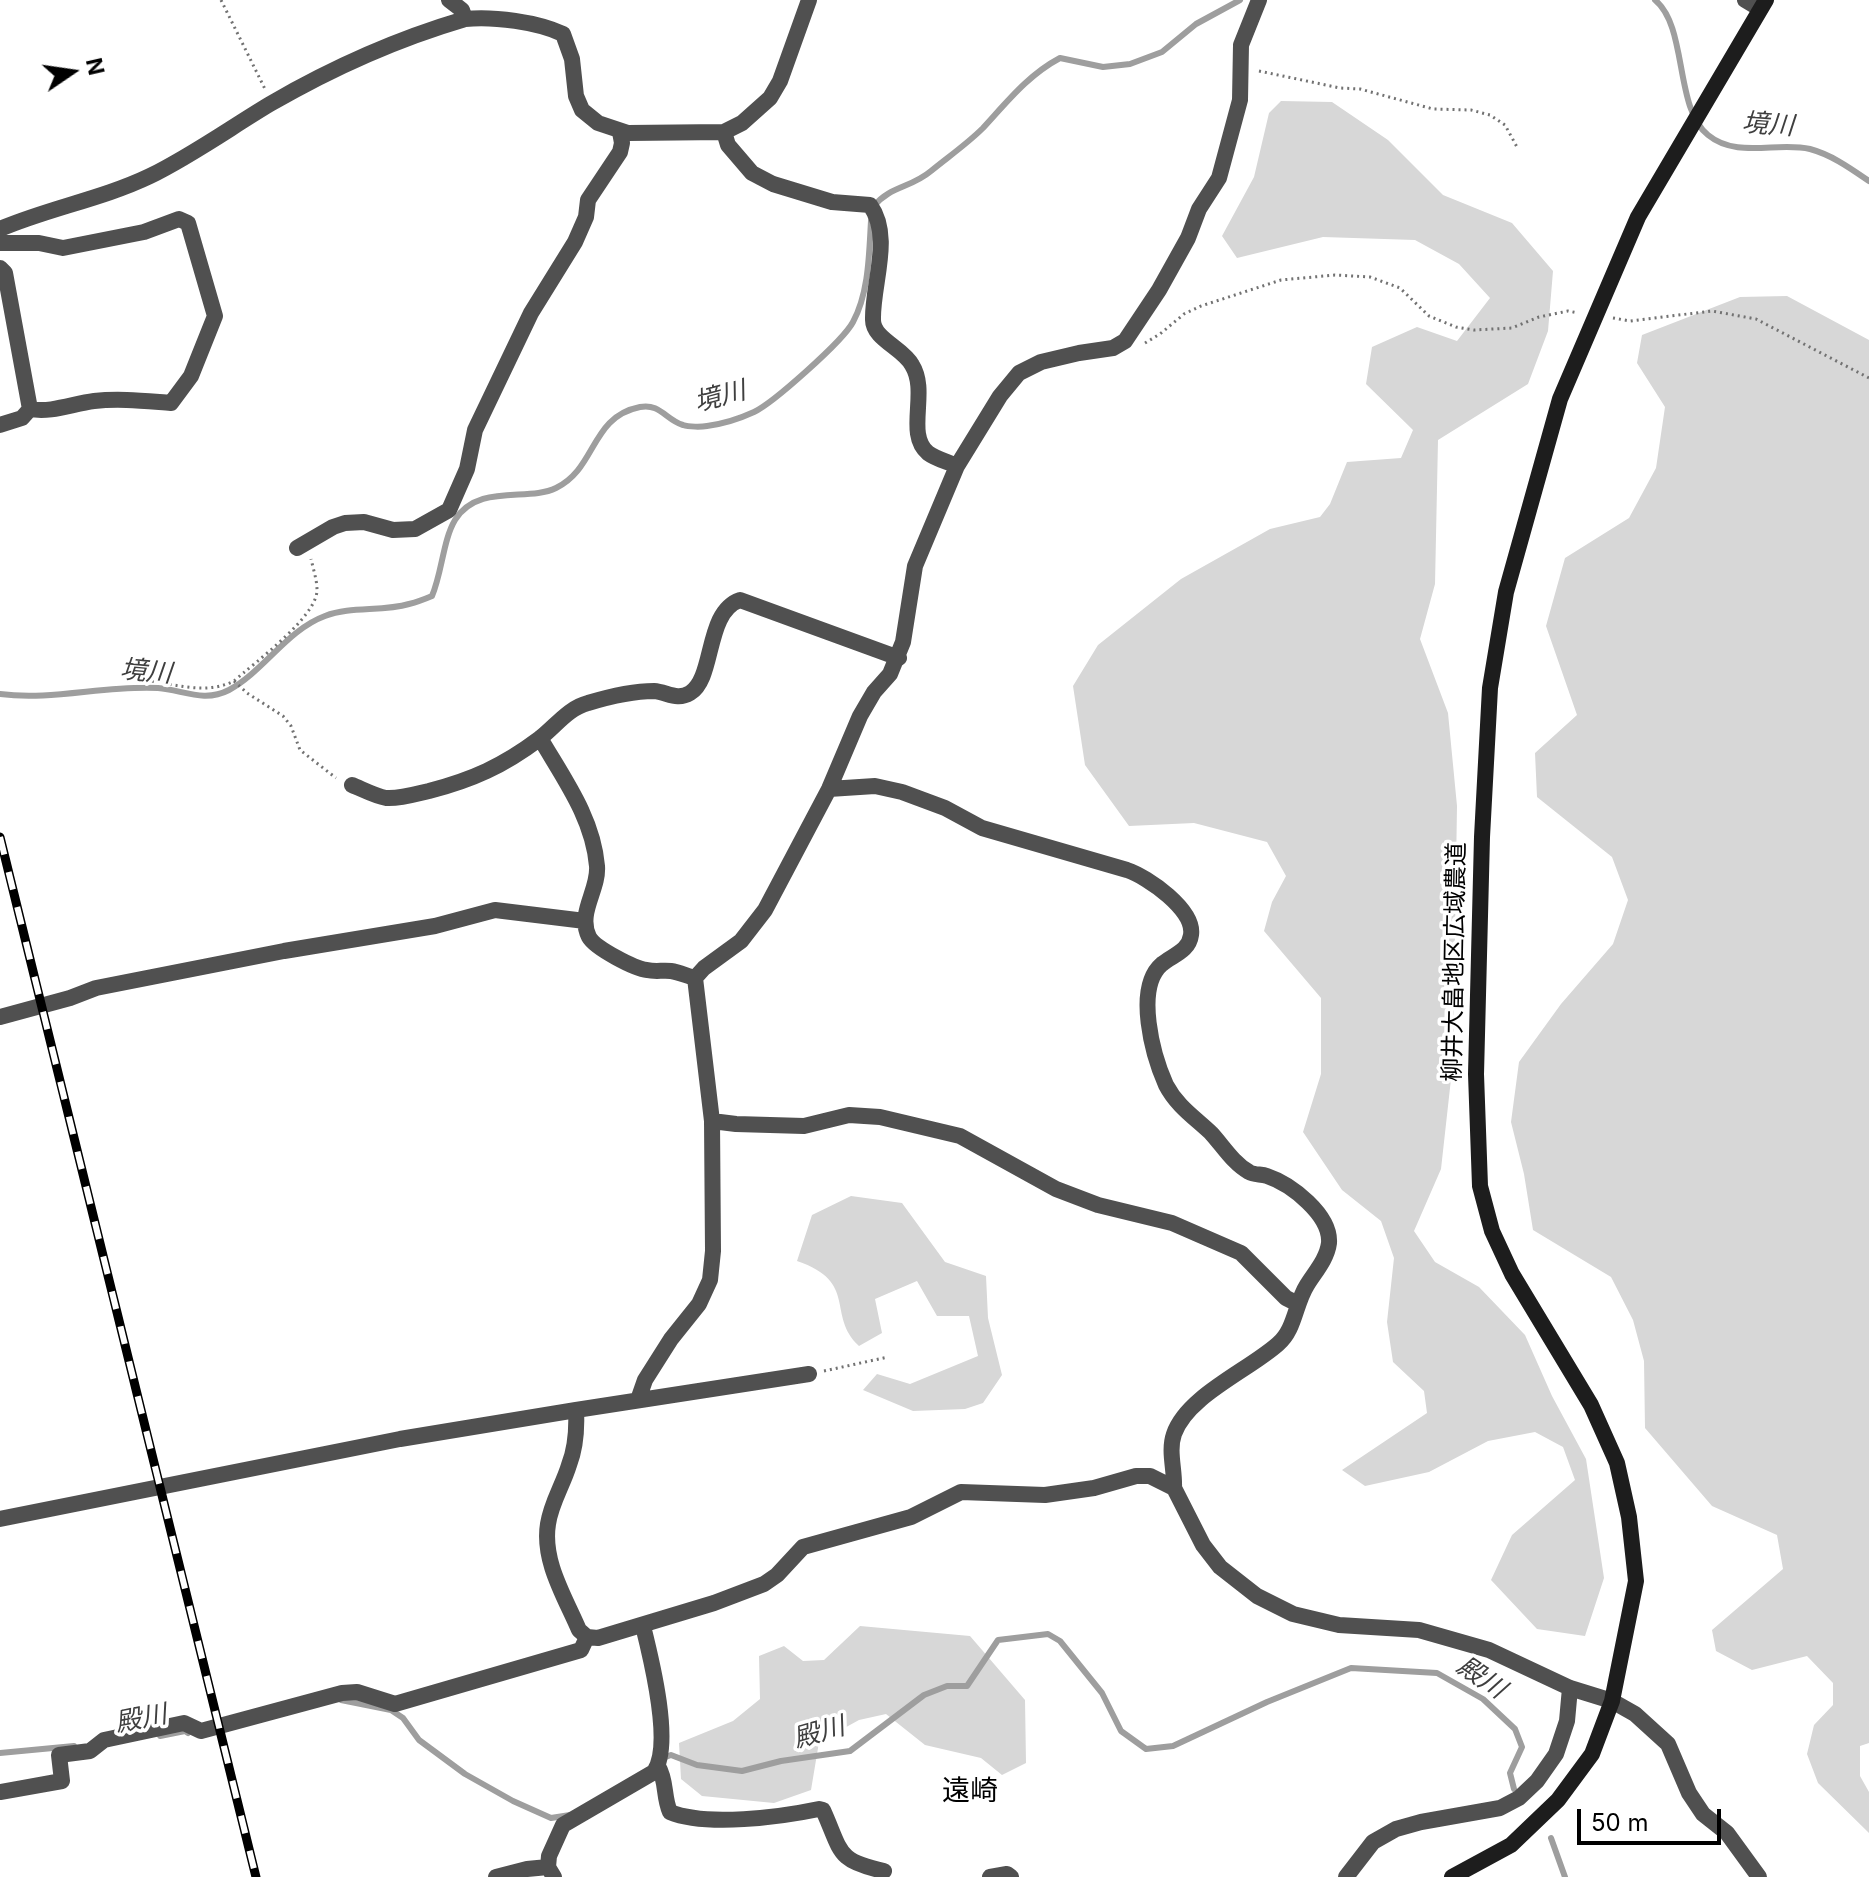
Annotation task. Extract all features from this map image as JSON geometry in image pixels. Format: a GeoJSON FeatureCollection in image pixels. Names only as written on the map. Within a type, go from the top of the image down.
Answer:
{"type":"FeatureCollection","features":[{"type":"Feature","properties":{"kind":"street"},"geometry":{"type":"LineString","coordinates":[[449,0],[462,10],[465,19]]}},
{"type":"Feature","properties":{"kind":"street"},"geometry":{"type":"LineString","coordinates":[[0,229],[37,213],[125,187],[152,175],[271,104],[383,47],[465,19],[547,26],[563,34],[569,48],[576,96],[582,110],[598,123],[620,132],[724,132],[742,123],[770,98],[780,81],[809,0]]}},
{"type":"Feature","properties":{"kind":"street"},"geometry":{"type":"LineString","coordinates":[[638,1400],[645,1380],[671,1339],[699,1304],[710,1280],[713,1251],[712,1121],[695,978],[741,941],[765,910],[829,789],[860,716],[899,658],[915,566],[957,466],[1000,396],[1019,373],[1041,362],[1113,348],[1125,341],[1159,290],[1188,238],[1199,209],[1219,178],[1240,100],[1241,45],[1259,0]]}},
{"type":"Feature","properties":{"kind":"street"},"geometry":{"type":"LineString","coordinates":[[1745,0],[1763,5]]}},
{"type":"Feature","properties":{"kind":"street","name":"柳井大畠地区広域農道"},"geometry":{"type":"LineString","coordinates":[[1452,1877],[1511,1845],[1558,1800],[1592,1754],[1612,1701],[1636,1581],[1629,1517],[1617,1463],[1591,1405],[1512,1274],[1492,1231],[1480,1186],[1476,1140],[1481,882],[1490,688],[1506,592],[1560,399],[1638,217],[1763,5]]}},
{"type":"Feature","properties":{"kind":"street"},"geometry":{"type":"LineString","coordinates":[[301,546],[345,523],[364,522],[393,530],[415,529],[449,510],[467,469],[475,430],[531,313],[575,242],[586,217],[588,200],[620,152],[620,132]]}},
{"type":"Feature","properties":{"kind":"street"},"geometry":{"type":"LineString","coordinates":[[724,132],[728,145],[752,173],[773,184],[832,202],[870,205],[877,214],[879,265],[872,323],[876,333],[896,346],[911,362],[918,376],[919,441],[928,453],[957,466]]}},
{"type":"Feature","properties":{"kind":"street"},"geometry":{"type":"LineString","coordinates":[[0,243],[39,243],[63,248],[144,232],[179,219],[188,223],[215,316],[191,376],[171,403],[125,399],[92,401],[42,411],[30,409]]}},
{"type":"Feature","properties":{"kind":"street"},"geometry":{"type":"LineString","coordinates":[[0,268],[5,273],[30,409]]}},
{"type":"Feature","properties":{"kind":"street"},"geometry":{"type":"LineString","coordinates":[[0,425],[22,418],[30,409]]}},
{"type":"Feature","properties":{"kind":"street"},"geometry":{"type":"LineString","coordinates":[[352,785],[387,798],[466,782],[488,772],[540,738],[584,704],[655,691],[678,697],[689,694],[698,686],[720,618],[730,603],[740,600],[899,658]]}},
{"type":"Feature","properties":{"kind":"street"},"geometry":{"type":"LineString","coordinates":[[540,738],[591,831],[597,880],[585,921],[590,939],[602,949],[644,970],[671,971],[695,978]]}},
{"type":"Feature","properties":{"kind":"street"},"geometry":{"type":"LineString","coordinates":[[829,789],[875,786],[902,792],[945,808],[982,828],[1127,870],[1143,876],[1187,915],[1192,934],[1187,947],[1159,966],[1151,981],[1147,1023],[1149,1039],[1166,1084],[1180,1107],[1209,1132],[1236,1162],[1251,1173],[1269,1176],[1317,1211],[1328,1227],[1329,1245],[1298,1304],[1290,1331],[1279,1344],[1202,1399],[1185,1415],[1175,1431],[1171,1447],[1174,1488],[1203,1545],[1220,1567],[1257,1596],[1293,1614],[1339,1625],[1419,1630],[1489,1650],[1570,1688],[1612,1701],[1635,1714],[1668,1744],[1689,1793],[1703,1814],[1727,1833],[1759,1877]]}},
{"type":"Feature","properties":{"kind":"street"},"geometry":{"type":"LineString","coordinates":[[0,1017],[96,988],[284,951],[435,926],[479,912],[495,910],[585,921]]}},
{"type":"Feature","properties":{"kind":"street"},"geometry":{"type":"LineString","coordinates":[[712,1121],[804,1126],[849,1115],[880,1117],[960,1136],[1056,1189],[1098,1205],[1172,1223],[1241,1253],[1286,1298],[1298,1304]]}},
{"type":"Feature","properties":{"kind":"street"},"geometry":{"type":"LineString","coordinates":[[0,1519],[400,1439],[809,1374]]}},
{"type":"Feature","properties":{"kind":"street"},"geometry":{"type":"LineString","coordinates":[[576,1410],[577,1433],[570,1464],[547,1526],[553,1571],[579,1630],[587,1637],[598,1638],[643,1626],[764,1584],[777,1575],[803,1547],[911,1517],[961,1492],[1045,1495],[1094,1488],[1136,1476],[1150,1476],[1174,1488]]}},
{"type":"Feature","properties":{"kind":"street"},"geometry":{"type":"LineString","coordinates":[[496,1877],[527,1869],[551,1872],[549,1856],[563,1825],[654,1772],[658,1766],[661,1755],[659,1709],[643,1626]]}},
{"type":"Feature","properties":{"kind":"street"},"geometry":{"type":"LineString","coordinates":[[0,1792],[62,1781],[59,1755],[90,1751],[104,1740],[184,1723],[201,1731],[342,1693],[357,1692],[395,1704],[581,1650],[587,1637]]}},
{"type":"Feature","properties":{"kind":"street"},"geometry":{"type":"LineString","coordinates":[[1346,1877],[1373,1842],[1396,1829],[1500,1808],[1519,1798],[1537,1781],[1556,1754],[1567,1721],[1570,1688]]}},
{"type":"Feature","properties":{"kind":"street"},"geometry":{"type":"LineString","coordinates":[[658,1766],[664,1776],[670,1812],[703,1819],[789,1815],[823,1810],[847,1860],[884,1871]]}},
{"type":"Feature","properties":{"kind":"street"},"geometry":{"type":"LineString","coordinates":[[990,1877],[1007,1874],[1011,1877]]}},
{"type":"Feature","properties":{"kind":"path"},"geometry":{"type":"LineString","coordinates":[[221,0],[271,104]]}},
{"type":"Feature","properties":{"kind":"path"},"geometry":{"type":"LineString","coordinates":[[1239,68],[1340,88],[1360,89],[1433,109],[1471,110],[1490,115],[1505,125],[1517,147]]}},
{"type":"Feature","properties":{"kind":"path"},"geometry":{"type":"LineString","coordinates":[[1125,341],[1147,342],[1184,314],[1248,290],[1281,280],[1335,275],[1370,277],[1400,288],[1429,316],[1456,327],[1474,330],[1512,328],[1539,317],[1568,311],[1630,321],[1712,311],[1756,319],[1869,378]]}},
{"type":"Feature","properties":{"kind":"path"},"geometry":{"type":"LineString","coordinates":[[134,679],[200,689],[221,688],[234,681],[301,620],[313,604],[318,589],[301,546]]}},
{"type":"Feature","properties":{"kind":"path"},"geometry":{"type":"LineString","coordinates":[[234,681],[283,716],[291,726],[300,750],[310,759],[352,785]]}},
{"type":"Feature","properties":{"kind":"path"},"geometry":{"type":"LineString","coordinates":[[809,1374],[888,1357]]}},
{"type":"Feature","properties":{"kind":"shaded area"},"geometry":{"type":"Polygon","coordinates":[[[1281,101],[1332,102],[1388,140],[1443,195],[1512,223],[1553,271],[1548,331],[1528,384],[1438,440],[1435,584],[1420,639],[1448,713],[1457,806],[1453,1061],[1441,1169],[1414,1231],[1435,1262],[1479,1287],[1525,1335],[1552,1396],[1586,1459],[1604,1578],[1585,1636],[1537,1629],[1491,1580],[1512,1535],[1575,1480],[1563,1447],[1535,1432],[1488,1441],[1429,1472],[1365,1486],[1342,1470],[1427,1413],[1424,1391],[1393,1362],[1387,1322],[1394,1258],[1381,1221],[1342,1190],[1303,1132],[1321,1074],[1321,998],[1264,931],[1272,902],[1286,876],[1267,842],[1194,823],[1129,826],[1085,765],[1073,686],[1098,645],[1181,579],[1270,529],[1320,517],[1330,504],[1347,462],[1401,458],[1413,430],[1366,384],[1372,347],[1417,327],[1457,341],[1490,298],[1459,264],[1415,240],[1323,237],[1237,258],[1222,236],[1254,177],[1269,113],[1281,101]]]}},
{"type":"Feature","properties":{"kind":"shaded area"},"geometry":{"type":"Polygon","coordinates":[[[1787,296],[1869,340],[1869,1743],[1860,1746],[1860,1776],[1869,1792],[1869,1833],[1818,1783],[1807,1754],[1814,1725],[1833,1705],[1833,1683],[1807,1656],[1752,1670],[1716,1651],[1712,1630],[1783,1569],[1777,1535],[1712,1506],[1645,1428],[1644,1361],[1633,1320],[1611,1277],[1533,1230],[1511,1122],[1519,1062],[1561,1004],[1613,944],[1628,900],[1612,857],[1537,797],[1535,753],[1577,715],[1546,626],[1565,558],[1629,518],[1656,468],[1665,407],[1637,363],[1642,335],[1740,297],[1787,296]]]}},
{"type":"Feature","properties":{"kind":"shaded area"},"geometry":{"type":"Polygon","coordinates":[[[851,1196],[902,1203],[945,1262],[986,1276],[988,1318],[1002,1375],[983,1403],[965,1409],[913,1411],[863,1390],[877,1374],[910,1384],[978,1356],[969,1316],[937,1316],[917,1281],[875,1299],[882,1333],[859,1346],[849,1334],[835,1289],[828,1279],[816,1269],[797,1261],[812,1215],[851,1196]]]}},
{"type":"Feature","properties":{"kind":"shaded area"},"geometry":{"type":"Polygon","coordinates":[[[860,1626],[970,1636],[1025,1700],[1026,1763],[1002,1775],[981,1758],[925,1745],[886,1714],[859,1720],[819,1742],[811,1790],[774,1803],[702,1796],[681,1779],[679,1743],[733,1721],[760,1699],[759,1656],[784,1646],[803,1661],[824,1660],[860,1626]]]}},
{"type":"Feature","properties":{"kind":"waterway","name":"境川"},"geometry":{"type":"LineString","coordinates":[[874,206],[887,194],[923,177],[957,150],[1028,81],[1060,58],[1103,67],[1130,64],[1162,52],[1196,24],[1240,0]]}},
{"type":"Feature","properties":{"kind":"waterway","name":"境川"},"geometry":{"type":"LineString","coordinates":[[1655,0],[1665,12],[1672,29],[1690,106],[1697,123],[1708,135],[1719,142],[1745,148],[1810,149],[1833,158],[1869,181]]}},
{"type":"Feature","properties":{"kind":"waterway","name":"境川"},"geometry":{"type":"LineString","coordinates":[[0,694],[39,696],[138,688],[158,688],[202,696],[220,694],[242,682],[311,622],[335,613],[399,606],[432,596],[451,528],[465,509],[490,497],[532,494],[556,488],[579,468],[602,432],[624,413],[647,406],[683,425],[713,425],[754,412],[791,385],[836,343],[853,322],[865,286],[871,221]]}},
{"type":"Feature","properties":{"kind":"waterway","name":"殿川"},"geometry":{"type":"LineString","coordinates":[[660,1759],[671,1755],[697,1765],[742,1771],[781,1761],[850,1751],[924,1695],[947,1686],[967,1686],[998,1640],[1048,1634],[1060,1641],[1102,1693],[1121,1731],[1146,1749],[1173,1746],[1267,1702],[1351,1668],[1437,1673],[1483,1699],[1515,1729],[1522,1747],[1510,1773],[1514,1789]]}},
{"type":"Feature","properties":{"kind":"waterway","name":"殿川"},"geometry":{"type":"LineString","coordinates":[[341,1700],[391,1710],[403,1718],[419,1740],[465,1774],[551,1818],[570,1815]]}},
{"type":"Feature","properties":{"kind":"waterway","name":"殿川"},"geometry":{"type":"LineString","coordinates":[[160,1736],[188,1733]]}},
{"type":"Feature","properties":{"kind":"waterway","name":"殿川"},"geometry":{"type":"LineString","coordinates":[[0,1753],[74,1746]]}},
{"type":"Feature","properties":{"kind":"waterway","name":"殿川"},"geometry":{"type":"LineString","coordinates":[[1551,1838],[1565,1877]]}},
{"type":"Feature","properties":{"kind":"railway"},"geometry":{"type":"LineString","coordinates":[[0,837],[256,1877]]}},
{"type":"Feature","properties":{"kind":"district","name":"遠崎"},"geometry":{"type":"Point","coordinates":[970,1792]}}]}
